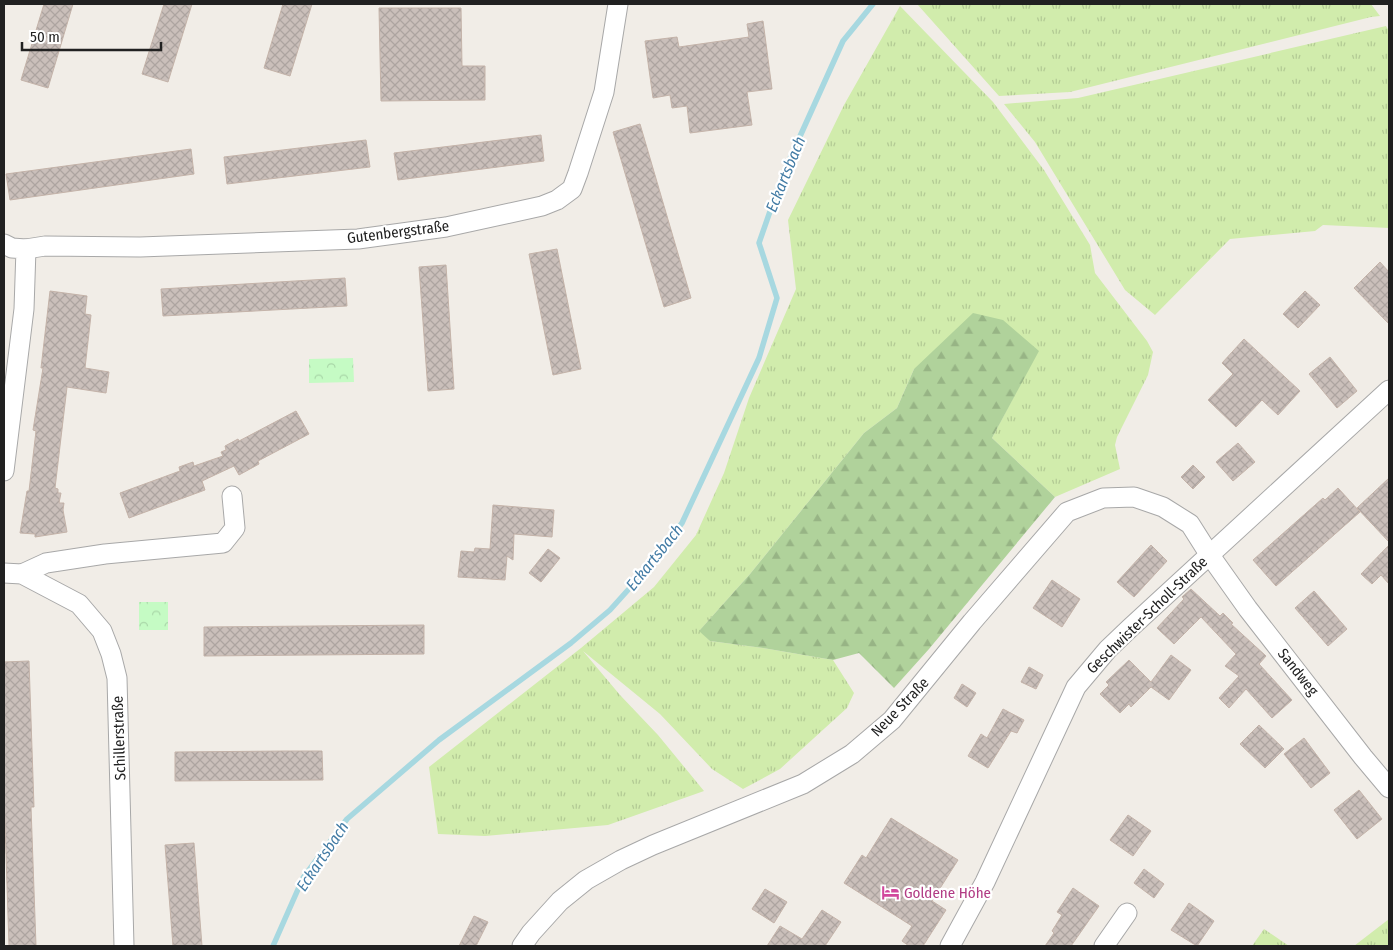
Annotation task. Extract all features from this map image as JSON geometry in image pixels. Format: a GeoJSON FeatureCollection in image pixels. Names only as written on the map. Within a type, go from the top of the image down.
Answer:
{"type":"FeatureCollection","features":[{"type":"Feature","properties":{"kind":"street","name":"Gutenbergstraße"},"geometry":{"type":"LineString","coordinates":[[4,244],[12,248],[26,249],[45,246],[140,247],[358,238],[446,227],[542,206],[557,200],[572,189],[604,92],[618,4]]}},
{"type":"Feature","properties":{"kind":"street"},"geometry":{"type":"LineString","coordinates":[[4,471],[24,309],[26,249]]}},
{"type":"Feature","properties":{"kind":"street","name":"Geschwister-Scholl-Straße"},"geometry":{"type":"LineString","coordinates":[[950,946],[986,882],[1076,687],[1108,649],[1389,390]]}},
{"type":"Feature","properties":{"kind":"street","name":"Schillerstraße"},"geometry":{"type":"LineString","coordinates":[[13,573],[63,560],[223,543],[235,528],[232,496]]}},
{"type":"Feature","properties":{"kind":"street","name":"Neue Straße"},"geometry":{"type":"LineString","coordinates":[[522,946],[531,932],[560,901],[586,880],[653,845],[803,784],[852,754],[892,720],[972,622],[1067,512],[1103,498],[1134,497],[1163,507],[1190,524],[1209,554]]}},
{"type":"Feature","properties":{"kind":"street","name":"Sandweg"},"geometry":{"type":"LineString","coordinates":[[1209,554],[1260,624],[1389,788]]}},
{"type":"Feature","properties":{"kind":"street","name":"Schillerstraße"},"geometry":{"type":"LineString","coordinates":[[13,573],[78,604],[102,631],[111,654],[117,678],[124,946]]}},
{"type":"Feature","properties":{"kind":"street"},"geometry":{"type":"LineString","coordinates":[[1104,946],[1127,913]]}},
{"type":"Feature","properties":{"kind":"green space"},"geometry":{"type":"Polygon","coordinates":[[[917,4],[1371,4],[1380,16],[1070,92],[999,96],[917,4]]]}},
{"type":"Feature","properties":{"kind":"green space"},"geometry":{"type":"Polygon","coordinates":[[[900,6],[993,102],[1044,170],[1090,245],[1095,273],[1147,341],[1153,352],[1148,375],[1117,437],[1115,445],[1120,469],[1055,497],[992,438],[1038,351],[914,369],[897,408],[864,433],[750,574],[700,630],[710,641],[833,660],[854,693],[847,708],[780,769],[743,789],[712,769],[660,714],[583,651],[620,695],[658,735],[704,791],[608,825],[485,836],[438,834],[429,767],[581,648],[654,587],[696,535],[724,473],[749,398],[796,289],[788,220],[844,105],[900,6]]]}},
{"type":"Feature","properties":{"kind":"green space"},"geometry":{"type":"Polygon","coordinates":[[[1386,26],[1389,31],[1389,228],[1323,225],[1315,231],[1230,239],[1155,315],[1125,290],[1035,142],[1004,104],[1078,98],[1386,26]]]}},
{"type":"Feature","properties":{"kind":"green space"},"geometry":{"type":"Polygon","coordinates":[[[973,313],[1003,320],[1039,351],[992,438],[1055,497],[929,649],[894,688],[859,653],[833,660],[710,641],[699,631],[750,574],[864,433],[897,408],[914,369],[973,313]]]}},
{"type":"Feature","properties":{"kind":"green space"},"geometry":{"type":"Polygon","coordinates":[[[353,358],[354,382],[309,383],[309,359],[353,358]]]}},
{"type":"Feature","properties":{"kind":"green space"},"geometry":{"type":"Polygon","coordinates":[[[139,602],[168,602],[168,630],[139,630],[139,602]]]}},
{"type":"Feature","properties":{"kind":"green space"},"geometry":{"type":"Polygon","coordinates":[[[1389,919],[1389,946],[1354,946],[1389,919]]]}},
{"type":"Feature","properties":{"kind":"green space"},"geometry":{"type":"Polygon","coordinates":[[[1264,929],[1289,946],[1252,946],[1264,929]]]}},
{"type":"Feature","properties":{"kind":"building"},"geometry":{"type":"Polygon","coordinates":[[[44,4],[73,4],[48,88],[21,80],[44,4]]]}},
{"type":"Feature","properties":{"kind":"building"},"geometry":{"type":"Polygon","coordinates":[[[164,4],[192,4],[168,82],[142,74],[164,4]]]}},
{"type":"Feature","properties":{"kind":"building"},"geometry":{"type":"Polygon","coordinates":[[[283,4],[312,4],[290,76],[264,68],[283,4]]]}},
{"type":"Feature","properties":{"kind":"building"},"geometry":{"type":"Polygon","coordinates":[[[379,8],[461,8],[462,66],[485,66],[485,100],[381,101],[379,8]]]}},
{"type":"Feature","properties":{"kind":"building"},"geometry":{"type":"Polygon","coordinates":[[[763,21],[772,89],[747,92],[752,125],[690,133],[687,106],[672,108],[670,95],[653,98],[645,41],[677,37],[679,47],[749,37],[747,24],[763,21]]]}},
{"type":"Feature","properties":{"kind":"building"},"geometry":{"type":"Polygon","coordinates":[[[640,124],[691,298],[664,307],[613,132],[640,124]]]}},
{"type":"Feature","properties":{"kind":"building"},"geometry":{"type":"Polygon","coordinates":[[[541,135],[544,161],[398,180],[394,153],[541,135]]]}},
{"type":"Feature","properties":{"kind":"building"},"geometry":{"type":"Polygon","coordinates":[[[366,140],[370,167],[227,184],[224,157],[366,140]]]}},
{"type":"Feature","properties":{"kind":"building"},"geometry":{"type":"Polygon","coordinates":[[[191,149],[194,174],[10,200],[6,174],[191,149]]]}},
{"type":"Feature","properties":{"kind":"building"},"geometry":{"type":"Polygon","coordinates":[[[557,249],[581,369],[553,375],[529,254],[557,249]]]}},
{"type":"Feature","properties":{"kind":"building"},"geometry":{"type":"Polygon","coordinates":[[[1380,262],[1389,272],[1389,324],[1354,288],[1380,262]]]}},
{"type":"Feature","properties":{"kind":"building"},"geometry":{"type":"Polygon","coordinates":[[[446,265],[454,389],[428,391],[419,267],[446,265]]]}},
{"type":"Feature","properties":{"kind":"building"},"geometry":{"type":"Polygon","coordinates":[[[345,278],[347,306],[163,316],[161,289],[345,278]]]}},
{"type":"Feature","properties":{"kind":"building"},"geometry":{"type":"Polygon","coordinates":[[[50,291],[87,296],[85,314],[91,315],[85,368],[109,372],[106,393],[67,387],[55,488],[58,489],[58,493],[61,493],[59,503],[64,503],[63,510],[67,532],[35,537],[35,534],[20,533],[27,491],[29,491],[36,431],[33,430],[43,368],[41,368],[50,291]]]}},
{"type":"Feature","properties":{"kind":"building"},"geometry":{"type":"Polygon","coordinates":[[[1305,291],[1320,305],[1298,328],[1283,314],[1305,291]]]}},
{"type":"Feature","properties":{"kind":"building"},"geometry":{"type":"Polygon","coordinates":[[[1244,339],[1300,391],[1278,415],[1262,400],[1236,427],[1208,400],[1233,374],[1222,363],[1244,339]]]}},
{"type":"Feature","properties":{"kind":"building"},"geometry":{"type":"Polygon","coordinates":[[[1330,357],[1357,391],[1337,408],[1309,374],[1330,357]]]}},
{"type":"Feature","properties":{"kind":"building"},"geometry":{"type":"Polygon","coordinates":[[[296,411],[309,434],[258,461],[259,464],[239,475],[234,466],[202,481],[205,490],[129,518],[120,493],[180,471],[179,467],[193,462],[194,466],[223,456],[221,452],[226,450],[225,446],[238,439],[239,441],[296,411]]]}},
{"type":"Feature","properties":{"kind":"building"},"geometry":{"type":"Polygon","coordinates":[[[1238,443],[1255,462],[1233,481],[1216,462],[1238,443]]]}},
{"type":"Feature","properties":{"kind":"building"},"geometry":{"type":"Polygon","coordinates":[[[1193,465],[1205,477],[1193,489],[1181,477],[1193,465]]]}},
{"type":"Feature","properties":{"kind":"building"},"geometry":{"type":"Polygon","coordinates":[[[1389,478],[1389,542],[1357,508],[1389,478]]]}},
{"type":"Feature","properties":{"kind":"building"},"geometry":{"type":"Polygon","coordinates":[[[1338,488],[1360,512],[1276,586],[1253,560],[1323,498],[1325,500],[1338,488]]]}},
{"type":"Feature","properties":{"kind":"building"},"geometry":{"type":"Polygon","coordinates":[[[493,505],[554,510],[552,537],[514,534],[513,560],[507,556],[505,580],[458,577],[461,551],[474,552],[475,548],[490,549],[493,505]]]}},
{"type":"Feature","properties":{"kind":"building"},"geometry":{"type":"Polygon","coordinates":[[[1151,545],[1167,561],[1134,597],[1117,582],[1151,545]]]}},
{"type":"Feature","properties":{"kind":"building"},"geometry":{"type":"Polygon","coordinates":[[[1389,545],[1389,584],[1381,575],[1372,584],[1361,574],[1389,545]]]}},
{"type":"Feature","properties":{"kind":"building"},"geometry":{"type":"Polygon","coordinates":[[[548,549],[560,558],[541,582],[529,573],[548,549]]]}},
{"type":"Feature","properties":{"kind":"building"},"geometry":{"type":"Polygon","coordinates":[[[1052,580],[1080,599],[1062,627],[1033,608],[1052,580]]]}},
{"type":"Feature","properties":{"kind":"building"},"geometry":{"type":"Polygon","coordinates":[[[1191,589],[1220,616],[1223,613],[1233,623],[1231,624],[1266,656],[1259,664],[1292,700],[1272,718],[1246,689],[1229,708],[1219,698],[1239,676],[1225,666],[1236,654],[1201,617],[1174,644],[1157,628],[1184,599],[1182,597],[1191,589]]]}},
{"type":"Feature","properties":{"kind":"building"},"geometry":{"type":"Polygon","coordinates":[[[1314,591],[1347,629],[1328,646],[1295,608],[1314,591]]]}},
{"type":"Feature","properties":{"kind":"building"},"geometry":{"type":"Polygon","coordinates":[[[424,625],[424,654],[204,656],[204,627],[424,625]]]}},
{"type":"Feature","properties":{"kind":"building"},"geometry":{"type":"Polygon","coordinates":[[[1171,655],[1191,670],[1169,700],[1151,687],[1131,707],[1129,704],[1120,713],[1100,694],[1109,685],[1106,682],[1129,660],[1151,682],[1171,655]]]}},
{"type":"Feature","properties":{"kind":"building"},"geometry":{"type":"Polygon","coordinates":[[[29,661],[34,807],[31,807],[36,946],[9,946],[4,795],[4,662],[29,661]]]}},
{"type":"Feature","properties":{"kind":"building"},"geometry":{"type":"Polygon","coordinates":[[[1029,667],[1043,675],[1036,689],[1021,682],[1029,667]]]}},
{"type":"Feature","properties":{"kind":"building"},"geometry":{"type":"Polygon","coordinates":[[[962,684],[976,693],[967,707],[954,698],[962,684]]]}},
{"type":"Feature","properties":{"kind":"building"},"geometry":{"type":"Polygon","coordinates":[[[1003,709],[1024,720],[1017,733],[1011,731],[988,768],[968,756],[981,734],[987,738],[1003,709]]]}},
{"type":"Feature","properties":{"kind":"building"},"geometry":{"type":"Polygon","coordinates":[[[1259,725],[1284,749],[1265,768],[1240,744],[1259,725]]]}},
{"type":"Feature","properties":{"kind":"building"},"geometry":{"type":"Polygon","coordinates":[[[1304,738],[1330,773],[1311,788],[1284,754],[1304,738]]]}},
{"type":"Feature","properties":{"kind":"building"},"geometry":{"type":"Polygon","coordinates":[[[322,751],[323,780],[175,781],[175,752],[322,751]]]}},
{"type":"Feature","properties":{"kind":"building"},"geometry":{"type":"Polygon","coordinates":[[[1359,790],[1382,819],[1357,839],[1334,810],[1359,790]]]}},
{"type":"Feature","properties":{"kind":"building"},"geometry":{"type":"Polygon","coordinates":[[[1128,815],[1151,831],[1133,856],[1110,840],[1128,815]]]}},
{"type":"Feature","properties":{"kind":"building"},"geometry":{"type":"Polygon","coordinates":[[[891,818],[958,860],[932,901],[946,910],[923,946],[909,946],[902,941],[912,926],[844,883],[862,855],[866,858],[891,818]]]}},
{"type":"Feature","properties":{"kind":"building"},"geometry":{"type":"Polygon","coordinates":[[[194,843],[202,946],[173,946],[165,845],[194,843]]]}},
{"type":"Feature","properties":{"kind":"building"},"geometry":{"type":"Polygon","coordinates":[[[1144,869],[1164,884],[1154,898],[1134,883],[1144,869]]]}},
{"type":"Feature","properties":{"kind":"building"},"geometry":{"type":"Polygon","coordinates":[[[1073,888],[1099,906],[1071,946],[1045,946],[1054,933],[1052,931],[1062,915],[1057,912],[1073,888]]]}},
{"type":"Feature","properties":{"kind":"building"},"geometry":{"type":"Polygon","coordinates":[[[765,889],[787,902],[774,923],[752,909],[765,889]]]}},
{"type":"Feature","properties":{"kind":"building"},"geometry":{"type":"Polygon","coordinates":[[[1189,903],[1214,921],[1197,946],[1171,930],[1189,903]]]}},
{"type":"Feature","properties":{"kind":"building"},"geometry":{"type":"Polygon","coordinates":[[[822,910],[841,922],[825,946],[767,946],[780,926],[802,939],[822,910]]]}},
{"type":"Feature","properties":{"kind":"building"},"geometry":{"type":"Polygon","coordinates":[[[474,916],[488,922],[476,946],[459,946],[474,916]]]}},
{"type":"Feature","properties":{"kind":"waterway","name":"Eckartsbach"},"geometry":{"type":"LineString","coordinates":[[273,946],[303,878],[347,819],[439,740],[571,643],[610,610],[645,571],[682,523],[759,358],[777,298],[759,243],[783,174],[843,41],[873,4]]}},
{"type":"Feature","properties":{"kind":"place","name":"Goldene Höhe"},"geometry":{"type":"Point","coordinates":[890,893]}}]}
